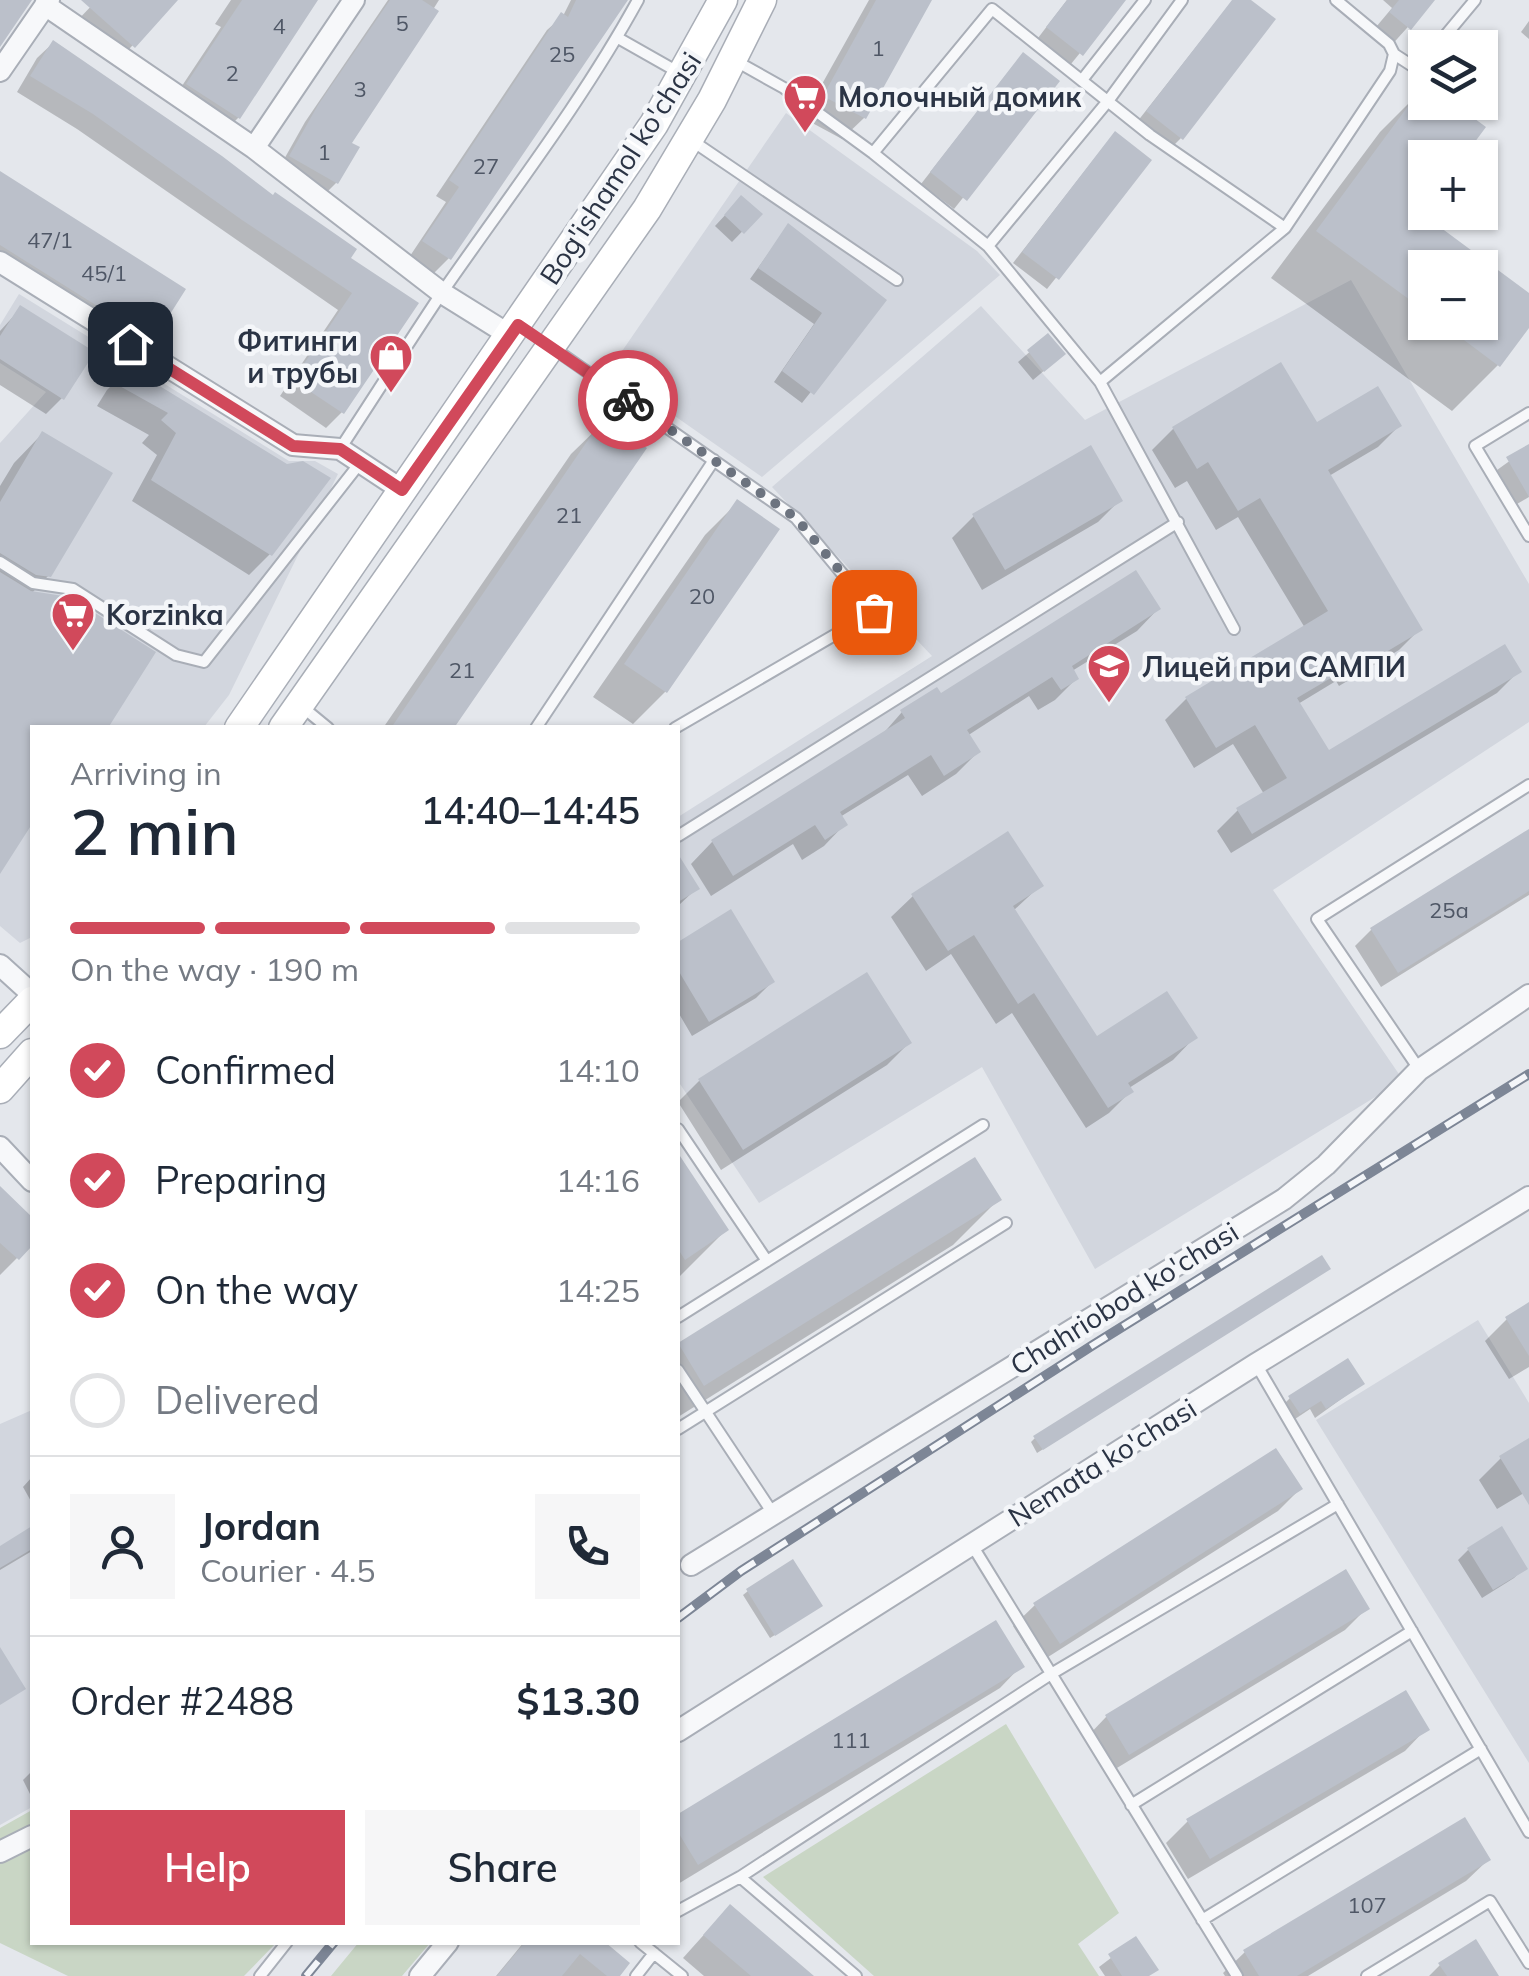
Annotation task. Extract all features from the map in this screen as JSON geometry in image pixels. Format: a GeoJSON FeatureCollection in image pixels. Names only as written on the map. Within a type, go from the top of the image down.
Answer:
{"type":"FeatureCollection","features":[{"type":"Feature","properties":{"kind":"main road","name":"Bog'ishamol ko'chasi"},"geometry":{"type":"LineString","coordinates":[[291,716],[553,347],[690,139],[762,0]]}},
{"type":"Feature","properties":{"kind":"main road","name":"Bog'ishamol ko'chasi"},"geometry":{"type":"LineString","coordinates":[[241,725],[654,124],[716,13]]}},
{"type":"Feature","properties":{"kind":"main road"},"geometry":{"type":"LineString","coordinates":[[716,13],[737,51]]}},
{"type":"Feature","properties":{"kind":"main road"},"geometry":{"type":"LineString","coordinates":[[514,330],[553,347]]}},
{"type":"Feature","properties":{"kind":"main road"},"geometry":{"type":"LineString","coordinates":[[0,1034],[30,1000]]}},
{"type":"Feature","properties":{"kind":"main road"},"geometry":{"type":"LineString","coordinates":[[0,1089],[30,1055]]}},
{"type":"Feature","properties":{"kind":"street"},"geometry":{"type":"LineString","coordinates":[[254,148],[354,0]]}},
{"type":"Feature","properties":{"kind":"street"},"geometry":{"type":"LineString","coordinates":[[0,72],[47,2],[254,148],[442,294],[514,330]]}},
{"type":"Feature","properties":{"kind":"street"},"geometry":{"type":"LineString","coordinates":[[0,262],[293,446],[340,449],[402,490]]}},
{"type":"Feature","properties":{"kind":"street"},"geometry":{"type":"LineString","coordinates":[[0,965],[30,996]]}},
{"type":"Feature","properties":{"kind":"street","name":"Chahriobod ko'chasi"},"geometry":{"type":"LineString","coordinates":[[684,1570],[1284,1199],[1326,1165],[1419,1070],[1529,995]]}},
{"type":"Feature","properties":{"kind":"street"},"geometry":{"type":"LineString","coordinates":[[0,1146],[30,1178]]}},
{"type":"Feature","properties":{"kind":"street","name":"Nemata ko'chasi"},"geometry":{"type":"LineString","coordinates":[[680,1729],[1256,1364],[1529,1197]]}},
{"type":"Feature","properties":{"kind":"street"},"geometry":{"type":"LineString","coordinates":[[0,1852],[30,1837]]}},
{"type":"Feature","properties":{"kind":"street"},"geometry":{"type":"LineString","coordinates":[[420,1976],[446,1945]]}},
{"type":"Feature","properties":{"kind":"lane"},"geometry":{"type":"LineString","coordinates":[[340,449],[442,294],[530,172],[618,38],[638,0]]}},
{"type":"Feature","properties":{"kind":"lane"},"geometry":{"type":"LineString","coordinates":[[1082,80],[1145,0]]}},
{"type":"Feature","properties":{"kind":"lane"},"geometry":{"type":"LineString","coordinates":[[988,246],[1108,101],[1182,0]]}},
{"type":"Feature","properties":{"kind":"lane"},"geometry":{"type":"LineString","coordinates":[[1336,0],[1408,63]]}},
{"type":"Feature","properties":{"kind":"lane"},"geometry":{"type":"LineString","coordinates":[[1450,30],[1474,0]]}},
{"type":"Feature","properties":{"kind":"lane"},"geometry":{"type":"LineString","coordinates":[[874,153],[994,4],[1150,135],[1285,228]]}},
{"type":"Feature","properties":{"kind":"lane"},"geometry":{"type":"LineString","coordinates":[[618,38],[683,75]]}},
{"type":"Feature","properties":{"kind":"lane"},"geometry":{"type":"LineString","coordinates":[[737,51],[874,153],[988,246],[1100,382],[1234,629]]}},
{"type":"Feature","properties":{"kind":"lane"},"geometry":{"type":"LineString","coordinates":[[1100,382],[1285,228],[1390,71],[1394,54]]}},
{"type":"Feature","properties":{"kind":"lane"},"geometry":{"type":"LineString","coordinates":[[690,139],[896,280]]}},
{"type":"Feature","properties":{"kind":"lane"},"geometry":{"type":"LineString","coordinates":[[553,347],[796,518],[874,612],[680,725]]}},
{"type":"Feature","properties":{"kind":"lane"},"geometry":{"type":"LineString","coordinates":[[1529,414],[1475,446],[1526,523],[1529,536]]}},
{"type":"Feature","properties":{"kind":"lane"},"geometry":{"type":"LineString","coordinates":[[538,725],[714,460]]}},
{"type":"Feature","properties":{"kind":"lane"},"geometry":{"type":"LineString","coordinates":[[0,562],[32,583],[73,589],[176,655],[204,662],[360,462]]}},
{"type":"Feature","properties":{"kind":"lane"},"geometry":{"type":"LineString","coordinates":[[680,835],[1178,522]]}},
{"type":"Feature","properties":{"kind":"lane"},"geometry":{"type":"LineString","coordinates":[[291,716],[319,725]]}},
{"type":"Feature","properties":{"kind":"lane"},"geometry":{"type":"LineString","coordinates":[[1419,1070],[1318,919],[1529,785]]}},
{"type":"Feature","properties":{"kind":"lane"},"geometry":{"type":"LineString","coordinates":[[681,1315],[983,1125]]}},
{"type":"Feature","properties":{"kind":"lane"},"geometry":{"type":"LineString","coordinates":[[680,1132],[767,1261]]}},
{"type":"Feature","properties":{"kind":"lane"},"geometry":{"type":"LineString","coordinates":[[680,1429],[1006,1224]]}},
{"type":"Feature","properties":{"kind":"lane"},"geometry":{"type":"LineString","coordinates":[[1256,1364],[1529,1832]]}},
{"type":"Feature","properties":{"kind":"lane"},"geometry":{"type":"LineString","coordinates":[[680,1373],[774,1516]]}},
{"type":"Feature","properties":{"kind":"lane"},"geometry":{"type":"LineString","coordinates":[[680,1910],[740,1877],[1051,1674],[1338,1504]]}},
{"type":"Feature","properties":{"kind":"lane"},"geometry":{"type":"LineString","coordinates":[[971,1544],[1237,1976]]}},
{"type":"Feature","properties":{"kind":"lane"},"geometry":{"type":"LineString","coordinates":[[1131,1804],[1412,1631]]}},
{"type":"Feature","properties":{"kind":"lane"},"geometry":{"type":"LineString","coordinates":[[1202,1920],[1481,1750]]}},
{"type":"Feature","properties":{"kind":"lane"},"geometry":{"type":"LineString","coordinates":[[740,1877],[856,1976]]}},
{"type":"Feature","properties":{"kind":"lane"},"geometry":{"type":"LineString","coordinates":[[1367,1976],[1386,1971],[1490,1901],[1529,1964]]}},
{"type":"Feature","properties":{"kind":"lane"},"geometry":{"type":"LineString","coordinates":[[260,1976],[285,1945]]}},
{"type":"Feature","properties":{"kind":"lane"},"geometry":{"type":"LineString","coordinates":[[644,1945],[682,1976]]}},
{"type":"Feature","properties":{"kind":"lane"},"geometry":{"type":"LineString","coordinates":[[636,1976],[654,1953]]}},
{"type":"Feature","properties":{"kind":"shaded area"},"geometry":{"type":"Polygon","coordinates":[[[786,113],[977,251],[1000,275],[762,477],[609,370],[786,113]]]}},
{"type":"Feature","properties":{"kind":"shaded area"},"geometry":{"type":"Polygon","coordinates":[[[1351,280],[1529,584],[1529,722],[1273,890],[1403,1080],[1095,1269],[982,1067],[759,1203],[680,1084],[680,816],[932,656],[772,487],[981,306],[1085,420],[1351,280]]]}},
{"type":"Feature","properties":{"kind":"shaded area"},"geometry":{"type":"Polygon","coordinates":[[[19,294],[289,461],[315,461],[338,474],[229,695],[206,725],[30,725],[30,938],[20,943],[0,926],[0,443],[46,392],[0,363],[0,325],[19,294]]]}},
{"type":"Feature","properties":{"kind":"shaded area"},"geometry":{"type":"Polygon","coordinates":[[[1478,1320],[1529,1403],[1529,1763],[1316,1420],[1478,1320]]]}},
{"type":"Feature","properties":{"kind":"shaded area"},"geometry":{"type":"Polygon","coordinates":[[[30,1411],[30,1808],[0,1825],[0,1424],[30,1411]]]}},
{"type":"Feature","properties":{"kind":"green space"},"geometry":{"type":"Polygon","coordinates":[[[1006,1724],[1119,1913],[1078,1944],[1099,1976],[874,1976],[763,1877],[1006,1724]]]}},
{"type":"Feature","properties":{"kind":"green space"},"geometry":{"type":"Polygon","coordinates":[[[30,1811],[30,1945],[274,1945],[244,1976],[68,1976],[0,1943],[0,1828],[30,1811]]]}},
{"type":"Feature","properties":{"kind":"green space"},"geometry":{"type":"Polygon","coordinates":[[[357,1945],[428,1945],[402,1976],[331,1976],[357,1945]]]}},
{"type":"Feature","properties":{"kind":"building"},"geometry":{"type":"Polygon","coordinates":[[[0,0],[32,0],[0,47],[0,0]]]}},
{"type":"Feature","properties":{"kind":"building"},"geometry":{"type":"Polygon","coordinates":[[[81,0],[178,0],[135,48],[81,0]]]}},
{"type":"Feature","properties":{"kind":"building"},"geometry":{"type":"Polygon","coordinates":[[[242,0],[318,0],[240,119],[186,84],[242,0]]]}},
{"type":"Feature","properties":{"kind":"building"},"geometry":{"type":"Polygon","coordinates":[[[390,0],[422,0],[439,11],[352,143],[360,147],[338,184],[289,156],[318,105],[390,0]]]}},
{"type":"Feature","properties":{"kind":"building"},"geometry":{"type":"Polygon","coordinates":[[[576,0],[628,0],[451,260],[422,241],[459,187],[449,180],[561,12],[568,17],[576,0]]]}},
{"type":"Feature","properties":{"kind":"building"},"geometry":{"type":"Polygon","coordinates":[[[876,0],[932,0],[866,119],[823,96],[876,0]]]}},
{"type":"Feature","properties":{"kind":"building"},"geometry":{"type":"Polygon","coordinates":[[[1067,0],[1126,0],[1083,56],[1046,27],[1067,0]]]}},
{"type":"Feature","properties":{"kind":"building"},"geometry":{"type":"Polygon","coordinates":[[[1232,0],[1251,0],[1276,19],[1183,140],[1146,111],[1232,0]]]}},
{"type":"Feature","properties":{"kind":"building"},"geometry":{"type":"Polygon","coordinates":[[[1399,0],[1435,0],[1411,30],[1389,12],[1399,0]]]}},
{"type":"Feature","properties":{"kind":"building"},"geometry":{"type":"Polygon","coordinates":[[[53,40],[273,195],[275,192],[357,249],[351,258],[419,303],[344,414],[293,380],[352,293],[93,114],[30,76],[53,40]]]}},
{"type":"Feature","properties":{"kind":"building"},"geometry":{"type":"Polygon","coordinates":[[[1023,52],[1060,81],[967,201],[930,172],[1023,52]]]}},
{"type":"Feature","properties":{"kind":"building"},"geometry":{"type":"Polygon","coordinates":[[[1408,106],[1408,120],[1476,120],[1486,127],[1476,140],[1408,140],[1408,230],[1444,230],[1471,250],[1408,250],[1408,299],[1316,231],[1408,106]]]}},
{"type":"Feature","properties":{"kind":"building"},"geometry":{"type":"Polygon","coordinates":[[[1115,131],[1152,160],[1059,280],[1022,252],[1115,131]]]}},
{"type":"Feature","properties":{"kind":"building"},"geometry":{"type":"Polygon","coordinates":[[[0,171],[186,289],[153,341],[0,245],[0,171]]]}},
{"type":"Feature","properties":{"kind":"building"},"geometry":{"type":"Polygon","coordinates":[[[741,195],[763,214],[744,234],[724,215],[741,195]]]}},
{"type":"Feature","properties":{"kind":"building"},"geometry":{"type":"Polygon","coordinates":[[[788,223],[887,300],[814,395],[782,371],[822,313],[758,268],[788,223]]]}},
{"type":"Feature","properties":{"kind":"building"},"geometry":{"type":"Polygon","coordinates":[[[1498,270],[1529,293],[1529,328],[1500,367],[1464,340],[1498,340],[1498,270]]]}},
{"type":"Feature","properties":{"kind":"building"},"geometry":{"type":"Polygon","coordinates":[[[20,305],[95,352],[64,400],[0,359],[0,336],[20,305]]]}},
{"type":"Feature","properties":{"kind":"building"},"geometry":{"type":"Polygon","coordinates":[[[1048,333],[1066,354],[1044,372],[1027,350],[1048,333]]]}},
{"type":"Feature","properties":{"kind":"building"},"geometry":{"type":"Polygon","coordinates":[[[1281,362],[1317,422],[1378,386],[1402,426],[1328,470],[1423,630],[1361,667],[1358,662],[1297,698],[1329,750],[1505,644],[1522,672],[1252,834],[1236,808],[1287,778],[1255,725],[1216,748],[1185,697],[1328,611],[1260,498],[1238,511],[1208,462],[1197,469],[1172,427],[1281,362]]]}},
{"type":"Feature","properties":{"kind":"building"},"geometry":{"type":"Polygon","coordinates":[[[127,366],[287,464],[303,461],[331,478],[272,556],[151,480],[176,433],[161,420],[168,413],[116,384],[127,366]]]}},
{"type":"Feature","properties":{"kind":"building"},"geometry":{"type":"Polygon","coordinates":[[[603,418],[647,448],[456,725],[393,725],[603,418]]]}},
{"type":"Feature","properties":{"kind":"building"},"geometry":{"type":"Polygon","coordinates":[[[42,431],[113,473],[51,577],[36,575],[0,553],[0,502],[42,431]]]}},
{"type":"Feature","properties":{"kind":"building"},"geometry":{"type":"Polygon","coordinates":[[[1529,444],[1529,497],[1506,457],[1529,444]]]}},
{"type":"Feature","properties":{"kind":"building"},"geometry":{"type":"Polygon","coordinates":[[[1091,445],[1123,501],[1005,570],[972,514],[1091,445]]]}},
{"type":"Feature","properties":{"kind":"building"},"geometry":{"type":"Polygon","coordinates":[[[737,499],[780,529],[667,693],[624,664],[737,499]]]}},
{"type":"Feature","properties":{"kind":"building"},"geometry":{"type":"Polygon","coordinates":[[[1136,570],[1161,609],[1072,666],[1079,679],[1061,690],[1052,677],[967,730],[981,752],[944,776],[931,755],[840,812],[848,825],[825,840],[815,825],[733,876],[711,840],[905,718],[900,710],[937,687],[941,693],[1136,570]]]}},
{"type":"Feature","properties":{"kind":"building"},"geometry":{"type":"Polygon","coordinates":[[[0,572],[31,591],[70,597],[156,652],[110,725],[30,725],[30,827],[0,874],[0,572]]]}},
{"type":"Feature","properties":{"kind":"building"},"geometry":{"type":"Polygon","coordinates":[[[1529,829],[1529,891],[1398,973],[1370,928],[1529,829]]]}},
{"type":"Feature","properties":{"kind":"building"},"geometry":{"type":"Polygon","coordinates":[[[1008,831],[1044,886],[1013,906],[1097,1036],[1167,991],[1198,1038],[1128,1083],[1134,1092],[1108,1108],[1034,993],[1018,1004],[974,935],[948,951],[911,894],[1008,831]]]}},
{"type":"Feature","properties":{"kind":"building"},"geometry":{"type":"Polygon","coordinates":[[[680,857],[700,889],[680,901],[680,857]]]}},
{"type":"Feature","properties":{"kind":"building"},"geometry":{"type":"Polygon","coordinates":[[[731,909],[775,982],[709,1022],[680,973],[680,941],[731,909]]]}},
{"type":"Feature","properties":{"kind":"building"},"geometry":{"type":"Polygon","coordinates":[[[867,972],[912,1043],[743,1150],[698,1079],[867,972]]]}},
{"type":"Feature","properties":{"kind":"building"},"geometry":{"type":"Polygon","coordinates":[[[680,1156],[729,1230],[685,1260],[680,1252],[680,1156]]]}},
{"type":"Feature","properties":{"kind":"building"},"geometry":{"type":"Polygon","coordinates":[[[975,1157],[1002,1200],[704,1386],[680,1342],[975,1157]]]}},
{"type":"Feature","properties":{"kind":"building"},"geometry":{"type":"Polygon","coordinates":[[[0,1186],[30,1215],[30,1248],[19,1260],[0,1243],[0,1186]]]}},
{"type":"Feature","properties":{"kind":"building"},"geometry":{"type":"Polygon","coordinates":[[[1322,1255],[1331,1269],[1043,1450],[1033,1436],[1322,1255]]]}},
{"type":"Feature","properties":{"kind":"building"},"geometry":{"type":"Polygon","coordinates":[[[1529,1302],[1529,1356],[1505,1317],[1529,1302]]]}},
{"type":"Feature","properties":{"kind":"building"},"geometry":{"type":"Polygon","coordinates":[[[1348,1358],[1365,1384],[1326,1409],[1321,1401],[1300,1414],[1288,1396],[1348,1358]]]}},
{"type":"Feature","properties":{"kind":"building"},"geometry":{"type":"Polygon","coordinates":[[[1529,1438],[1529,1505],[1499,1456],[1529,1438]]]}},
{"type":"Feature","properties":{"kind":"building"},"geometry":{"type":"Polygon","coordinates":[[[1276,1448],[1303,1489],[1060,1644],[1033,1603],[1276,1448]]]}},
{"type":"Feature","properties":{"kind":"building"},"geometry":{"type":"Polygon","coordinates":[[[1502,1526],[1528,1569],[1493,1590],[1467,1548],[1502,1526]]]}},
{"type":"Feature","properties":{"kind":"building"},"geometry":{"type":"Polygon","coordinates":[[[30,1527],[30,1550],[0,1568],[0,1546],[30,1527]]]}},
{"type":"Feature","properties":{"kind":"building"},"geometry":{"type":"Polygon","coordinates":[[[793,1559],[823,1606],[775,1636],[746,1589],[793,1559]]]}},
{"type":"Feature","properties":{"kind":"building"},"geometry":{"type":"Polygon","coordinates":[[[1346,1569],[1370,1609],[1129,1755],[1105,1715],[1346,1569]]]}},
{"type":"Feature","properties":{"kind":"building"},"geometry":{"type":"Polygon","coordinates":[[[996,1620],[1025,1667],[698,1865],[680,1835],[680,1813],[996,1620]]]}},
{"type":"Feature","properties":{"kind":"building"},"geometry":{"type":"Polygon","coordinates":[[[0,1647],[26,1689],[0,1705],[0,1647]]]}},
{"type":"Feature","properties":{"kind":"building"},"geometry":{"type":"Polygon","coordinates":[[[1406,1690],[1430,1730],[1210,1859],[1186,1819],[1406,1690]]]}},
{"type":"Feature","properties":{"kind":"building"},"geometry":{"type":"Polygon","coordinates":[[[1465,1817],[1491,1860],[1297,1976],[1259,1976],[1243,1950],[1465,1817]]]}},
{"type":"Feature","properties":{"kind":"building"},"geometry":{"type":"Polygon","coordinates":[[[730,1904],[814,1976],[751,1976],[703,1935],[730,1904]]]}},
{"type":"Feature","properties":{"kind":"building"},"geometry":{"type":"Polygon","coordinates":[[[1136,1936],[1159,1970],[1149,1976],[1122,1976],[1108,1954],[1136,1936]]]}},
{"type":"Feature","properties":{"kind":"building"},"geometry":{"type":"Polygon","coordinates":[[[1476,1939],[1499,1976],[1447,1976],[1438,1963],[1476,1939]]]}},
{"type":"Feature","properties":{"kind":"building"},"geometry":{"type":"Polygon","coordinates":[[[523,1945],[609,1945],[630,1963],[620,1976],[607,1976],[580,1954],[562,1976],[497,1976],[523,1945]]]}},
{"type":"Feature","properties":{"kind":"railway"},"geometry":{"type":"LineString","coordinates":[[680,1617],[741,1571],[1093,1345],[1529,1074]]}},
{"type":"Feature","properties":{"kind":"railway"},"geometry":{"type":"LineString","coordinates":[[306,1976],[332,1945]]}},
{"type":"Feature","properties":{"kind":"way so far"},"geometry":{"type":"LineString","coordinates":[[628,400],[796,518],[874,612]]}},
{"type":"Feature","properties":{"kind":"place","name":"Молочный домик"},"geometry":{"type":"Point","coordinates":[805,134]}},
{"type":"Feature","properties":{"kind":"place","name":"Фитинги и трубы"},"geometry":{"type":"Point","coordinates":[391,394]}},
{"type":"Feature","properties":{"kind":"place","name":"Korzinka"},"geometry":{"type":"Point","coordinates":[73,652]}},
{"type":"Feature","properties":{"kind":"place","name":"Лицей при САМПИ"},"geometry":{"type":"Point","coordinates":[1109,704]}},
{"type":"Feature","properties":{"kind":"route"},"geometry":{"type":"LineString","coordinates":[[130,344],[293,446],[340,449],[402,490],[518,325],[628,400]]}}]}
